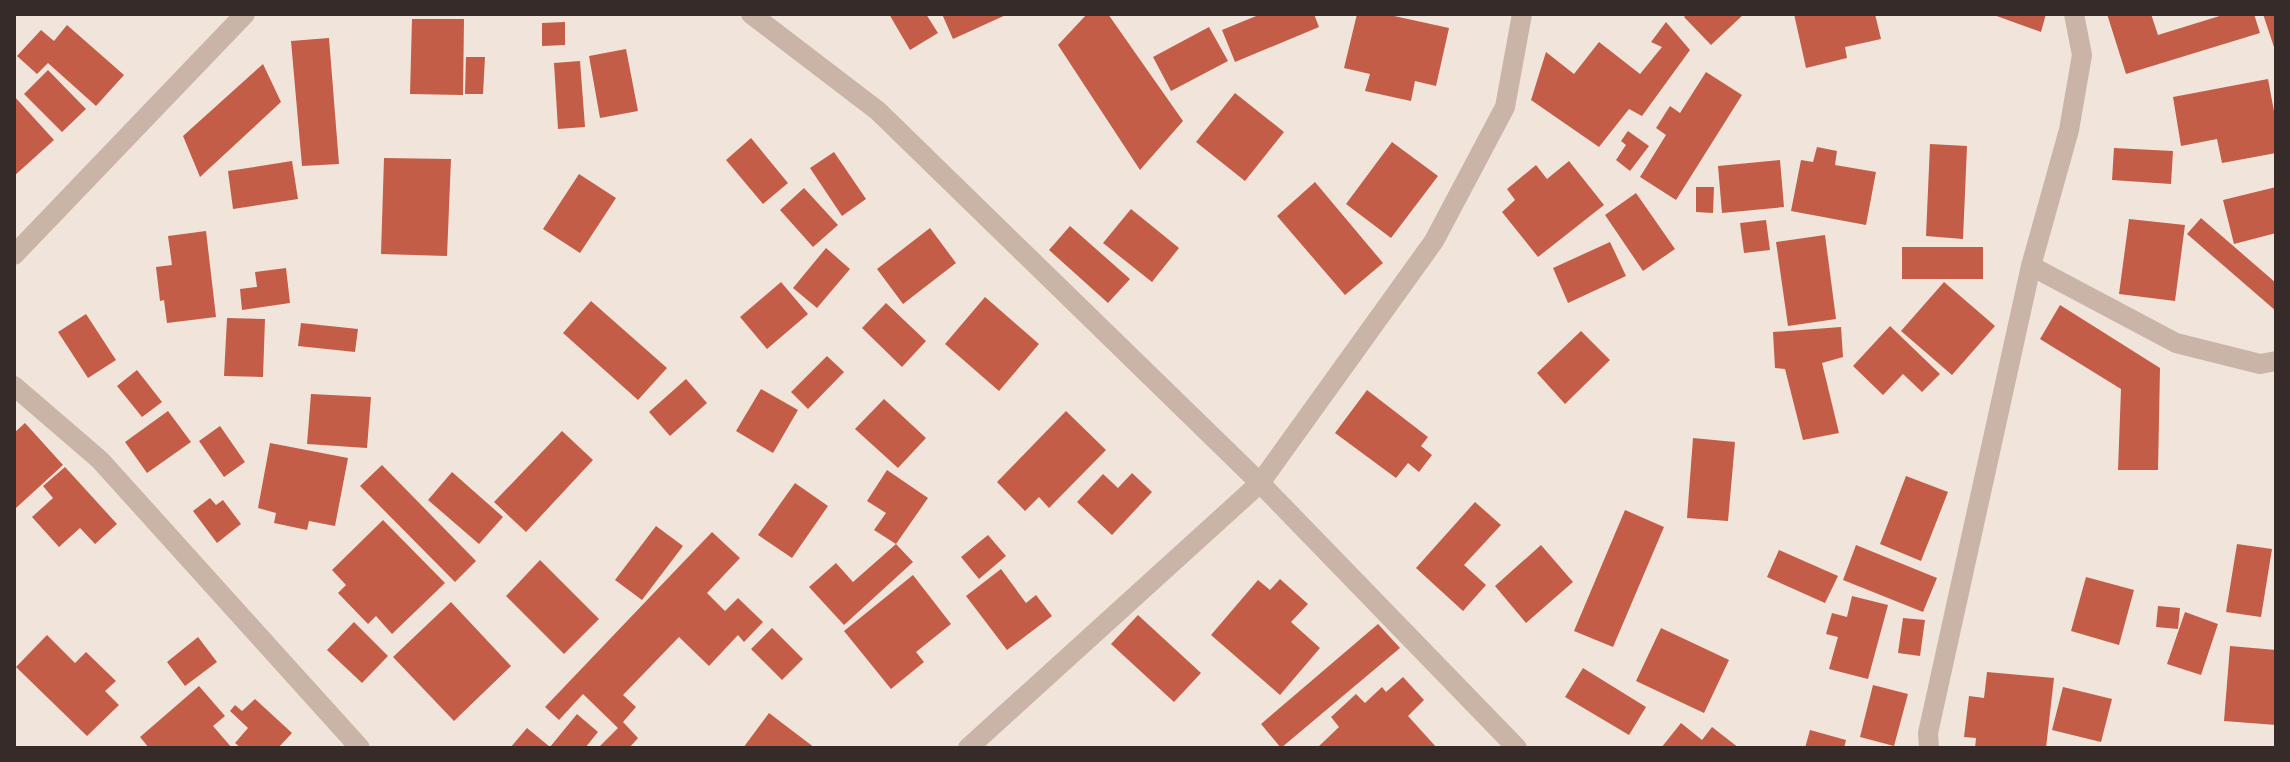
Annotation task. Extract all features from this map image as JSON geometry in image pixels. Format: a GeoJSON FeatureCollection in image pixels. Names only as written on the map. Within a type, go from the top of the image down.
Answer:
{"type":"FeatureCollection","features":[{"type":"Feature","properties":{"kind":"street"},"geometry":{"type":"LineString","coordinates":[[14,255],[245,14]]}},
{"type":"Feature","properties":{"kind":"street"},"geometry":{"type":"LineString","coordinates":[[751,14],[878,111],[1260,483],[1517,748]]}},
{"type":"Feature","properties":{"kind":"street"},"geometry":{"type":"LineString","coordinates":[[968,748],[1260,483],[1434,241],[1505,107],[1522,14]]}},
{"type":"Feature","properties":{"kind":"street"},"geometry":{"type":"LineString","coordinates":[[1929,748],[1928,733],[2031,266],[2069,130],[2082,55],[2074,14]]}},
{"type":"Feature","properties":{"kind":"street"},"geometry":{"type":"LineString","coordinates":[[2031,266],[2176,343],[2260,364],[2276,361]]}},
{"type":"Feature","properties":{"kind":"street"},"geometry":{"type":"LineString","coordinates":[[14,386],[100,460],[360,748]]}},
{"type":"Feature","properties":{"kind":"building"},"geometry":{"type":"Polygon","coordinates":[[[889,14],[926,14],[938,33],[910,50],[889,14]]]}},
{"type":"Feature","properties":{"kind":"building"},"geometry":{"type":"Polygon","coordinates":[[[942,14],[1008,14],[953,39],[942,14]]]}},
{"type":"Feature","properties":{"kind":"building"},"geometry":{"type":"Polygon","coordinates":[[[1087,14],[1108,14],[1183,121],[1140,170],[1058,45],[1087,14]]]}},
{"type":"Feature","properties":{"kind":"building"},"geometry":{"type":"Polygon","coordinates":[[[1261,14],[1314,14],[1319,27],[1235,62],[1222,30],[1261,14]]]}},
{"type":"Feature","properties":{"kind":"building"},"geometry":{"type":"Polygon","coordinates":[[[1357,14],[1385,14],[1449,28],[1436,86],[1415,81],[1411,101],[1365,91],[1370,74],[1344,68],[1357,14]]]}},
{"type":"Feature","properties":{"kind":"building"},"geometry":{"type":"Polygon","coordinates":[[[1687,14],[1744,14],[1711,45],[1684,17],[1687,14]]]}},
{"type":"Feature","properties":{"kind":"building"},"geometry":{"type":"Polygon","coordinates":[[[1794,14],[1875,14],[1881,39],[1845,47],[1847,58],[1806,68],[1794,14]]]}},
{"type":"Feature","properties":{"kind":"building"},"geometry":{"type":"Polygon","coordinates":[[[1991,14],[2046,14],[2041,32],[1991,14]]]}},
{"type":"Feature","properties":{"kind":"building"},"geometry":{"type":"Polygon","coordinates":[[[2107,14],[2151,14],[2158,35],[2226,14],[2254,14],[2260,33],[2126,74],[2107,14]]]}},
{"type":"Feature","properties":{"kind":"building"},"geometry":{"type":"Polygon","coordinates":[[[2263,14],[2276,14],[2276,50],[2275,50],[2263,14]]]}},
{"type":"Feature","properties":{"kind":"building"},"geometry":{"type":"Polygon","coordinates":[[[412,19],[464,19],[463,95],[410,94],[412,19]]]}},
{"type":"Feature","properties":{"kind":"building"},"geometry":{"type":"Polygon","coordinates":[[[565,22],[565,45],[542,46],[542,23],[565,22]]]}},
{"type":"Feature","properties":{"kind":"building"},"geometry":{"type":"Polygon","coordinates":[[[1666,22],[1690,50],[1642,116],[1629,109],[1599,147],[1531,100],[1546,52],[1574,74],[1599,42],[1640,74],[1662,47],[1651,42],[1666,22]]]}},
{"type":"Feature","properties":{"kind":"building"},"geometry":{"type":"Polygon","coordinates":[[[67,25],[124,75],[96,106],[48,63],[37,74],[17,56],[41,30],[54,41],[67,25]]]}},
{"type":"Feature","properties":{"kind":"building"},"geometry":{"type":"Polygon","coordinates":[[[1209,27],[1228,61],[1171,91],[1153,57],[1209,27]]]}},
{"type":"Feature","properties":{"kind":"building"},"geometry":{"type":"Polygon","coordinates":[[[329,38],[339,164],[302,166],[291,41],[329,38]]]}},
{"type":"Feature","properties":{"kind":"building"},"geometry":{"type":"Polygon","coordinates":[[[626,49],[638,111],[600,118],[589,56],[626,49]]]}},
{"type":"Feature","properties":{"kind":"building"},"geometry":{"type":"Polygon","coordinates":[[[466,57],[485,57],[483,94],[465,94],[466,57]]]}},
{"type":"Feature","properties":{"kind":"building"},"geometry":{"type":"Polygon","coordinates":[[[580,61],[585,127],[558,129],[554,63],[580,61]]]}},
{"type":"Feature","properties":{"kind":"building"},"geometry":{"type":"Polygon","coordinates":[[[263,64],[281,102],[200,177],[183,136],[263,64]]]}},
{"type":"Feature","properties":{"kind":"building"},"geometry":{"type":"Polygon","coordinates":[[[48,70],[86,109],[62,132],[24,94],[48,70]]]}},
{"type":"Feature","properties":{"kind":"building"},"geometry":{"type":"Polygon","coordinates":[[[1706,72],[1742,95],[1676,200],[1640,177],[1666,135],[1656,128],[1670,106],[1680,113],[1706,72]]]}},
{"type":"Feature","properties":{"kind":"building"},"geometry":{"type":"Polygon","coordinates":[[[2268,79],[2276,122],[2276,153],[2222,163],[2217,139],[2181,146],[2173,97],[2268,79]]]}},
{"type":"Feature","properties":{"kind":"building"},"geometry":{"type":"Polygon","coordinates":[[[1235,93],[1284,132],[1245,181],[1196,142],[1235,93]]]}},
{"type":"Feature","properties":{"kind":"building"},"geometry":{"type":"Polygon","coordinates":[[[14,96],[54,140],[14,176],[14,96]]]}},
{"type":"Feature","properties":{"kind":"building"},"geometry":{"type":"Polygon","coordinates":[[[1628,131],[1649,146],[1630,171],[1616,160],[1626,145],[1621,141],[1628,131]]]}},
{"type":"Feature","properties":{"kind":"building"},"geometry":{"type":"Polygon","coordinates":[[[751,138],[788,183],[763,204],[726,160],[751,138]]]}},
{"type":"Feature","properties":{"kind":"building"},"geometry":{"type":"Polygon","coordinates":[[[1392,142],[1438,176],[1391,238],[1346,204],[1392,142]]]}},
{"type":"Feature","properties":{"kind":"building"},"geometry":{"type":"Polygon","coordinates":[[[1930,144],[1967,146],[1963,239],[1926,236],[1930,144]]]}},
{"type":"Feature","properties":{"kind":"building"},"geometry":{"type":"Polygon","coordinates":[[[1817,147],[1837,151],[1835,165],[1876,172],[1866,225],[1791,211],[1801,160],[1813,162],[1817,147]]]}},
{"type":"Feature","properties":{"kind":"building"},"geometry":{"type":"Polygon","coordinates":[[[2114,148],[2173,151],[2171,184],[2112,180],[2114,148]]]}},
{"type":"Feature","properties":{"kind":"building"},"geometry":{"type":"Polygon","coordinates":[[[834,152],[866,199],[842,216],[810,168],[834,152]]]}},
{"type":"Feature","properties":{"kind":"building"},"geometry":{"type":"Polygon","coordinates":[[[384,158],[451,159],[447,256],[381,254],[384,158]]]}},
{"type":"Feature","properties":{"kind":"building"},"geometry":{"type":"Polygon","coordinates":[[[1780,160],[1784,207],[1722,213],[1718,166],[1780,160]]]}},
{"type":"Feature","properties":{"kind":"building"},"geometry":{"type":"Polygon","coordinates":[[[292,161],[298,199],[233,209],[228,171],[292,161]]]}},
{"type":"Feature","properties":{"kind":"building"},"geometry":{"type":"Polygon","coordinates":[[[1569,161],[1604,205],[1538,257],[1502,212],[1515,200],[1507,189],[1536,165],[1547,179],[1569,161]]]}},
{"type":"Feature","properties":{"kind":"building"},"geometry":{"type":"Polygon","coordinates":[[[579,174],[616,198],[580,253],[543,229],[579,174]]]}},
{"type":"Feature","properties":{"kind":"building"},"geometry":{"type":"Polygon","coordinates":[[[1315,182],[1383,263],[1345,295],[1277,216],[1315,182]]]}},
{"type":"Feature","properties":{"kind":"building"},"geometry":{"type":"Polygon","coordinates":[[[1696,187],[1714,187],[1713,213],[1696,212],[1696,187]]]}},
{"type":"Feature","properties":{"kind":"building"},"geometry":{"type":"Polygon","coordinates":[[[2276,187],[2276,233],[2234,244],[2223,200],[2276,187]]]}},
{"type":"Feature","properties":{"kind":"building"},"geometry":{"type":"Polygon","coordinates":[[[804,188],[838,225],[813,247],[780,210],[804,188]]]}},
{"type":"Feature","properties":{"kind":"building"},"geometry":{"type":"Polygon","coordinates":[[[1636,193],[1675,249],[1643,271],[1605,215],[1636,193]]]}},
{"type":"Feature","properties":{"kind":"building"},"geometry":{"type":"Polygon","coordinates":[[[1131,209],[1179,248],[1152,282],[1103,243],[1131,209]]]}},
{"type":"Feature","properties":{"kind":"building"},"geometry":{"type":"Polygon","coordinates":[[[2201,218],[2276,283],[2276,311],[2187,234],[2201,218]]]}},
{"type":"Feature","properties":{"kind":"building"},"geometry":{"type":"Polygon","coordinates":[[[2129,219],[2185,225],[2175,301],[2119,294],[2129,219]]]}},
{"type":"Feature","properties":{"kind":"building"},"geometry":{"type":"Polygon","coordinates":[[[1766,220],[1770,250],[1744,253],[1740,223],[1766,220]]]}},
{"type":"Feature","properties":{"kind":"building"},"geometry":{"type":"Polygon","coordinates":[[[1070,226],[1130,279],[1108,303],[1049,250],[1070,226]]]}},
{"type":"Feature","properties":{"kind":"building"},"geometry":{"type":"Polygon","coordinates":[[[930,228],[956,263],[903,304],[877,269],[930,228]]]}},
{"type":"Feature","properties":{"kind":"building"},"geometry":{"type":"Polygon","coordinates":[[[206,231],[216,317],[167,323],[164,300],[160,301],[156,267],[172,265],[168,236],[206,231]]]}},
{"type":"Feature","properties":{"kind":"building"},"geometry":{"type":"Polygon","coordinates":[[[1825,235],[1836,319],[1788,326],[1776,242],[1825,235]]]}},
{"type":"Feature","properties":{"kind":"building"},"geometry":{"type":"Polygon","coordinates":[[[1610,242],[1626,276],[1568,303],[1553,268],[1610,242]]]}},
{"type":"Feature","properties":{"kind":"building"},"geometry":{"type":"Polygon","coordinates":[[[1902,247],[1983,247],[1983,279],[1902,279],[1902,247]]]}},
{"type":"Feature","properties":{"kind":"building"},"geometry":{"type":"Polygon","coordinates":[[[826,248],[850,269],[817,308],[793,288],[826,248]]]}},
{"type":"Feature","properties":{"kind":"building"},"geometry":{"type":"Polygon","coordinates":[[[286,268],[290,303],[242,310],[240,289],[257,287],[255,272],[286,268]]]}},
{"type":"Feature","properties":{"kind":"building"},"geometry":{"type":"Polygon","coordinates":[[[781,282],[808,314],[767,349],[740,317],[781,282]]]}},
{"type":"Feature","properties":{"kind":"building"},"geometry":{"type":"Polygon","coordinates":[[[1944,282],[1995,326],[1952,375],[1901,331],[1944,282]]]}},
{"type":"Feature","properties":{"kind":"building"},"geometry":{"type":"Polygon","coordinates":[[[985,297],[1039,344],[999,391],[945,344],[985,297]]]}},
{"type":"Feature","properties":{"kind":"building"},"geometry":{"type":"Polygon","coordinates":[[[591,301],[667,368],[638,400],[563,333],[591,301]]]}},
{"type":"Feature","properties":{"kind":"building"},"geometry":{"type":"Polygon","coordinates":[[[886,303],[926,341],[902,367],[862,328],[886,303]]]}},
{"type":"Feature","properties":{"kind":"building"},"geometry":{"type":"Polygon","coordinates":[[[2060,305],[2160,368],[2158,470],[2118,470],[2121,389],[2040,339],[2060,305]]]}},
{"type":"Feature","properties":{"kind":"building"},"geometry":{"type":"Polygon","coordinates":[[[86,314],[116,360],[88,378],[58,332],[86,314]]]}},
{"type":"Feature","properties":{"kind":"building"},"geometry":{"type":"Polygon","coordinates":[[[227,318],[265,319],[263,377],[224,376],[227,318]]]}},
{"type":"Feature","properties":{"kind":"building"},"geometry":{"type":"Polygon","coordinates":[[[301,323],[358,329],[355,352],[298,346],[301,323]]]}},
{"type":"Feature","properties":{"kind":"building"},"geometry":{"type":"Polygon","coordinates":[[[1890,326],[1940,374],[1922,392],[1903,374],[1883,395],[1853,366],[1890,326]]]}},
{"type":"Feature","properties":{"kind":"building"},"geometry":{"type":"Polygon","coordinates":[[[1841,327],[1843,357],[1822,363],[1839,433],[1803,440],[1785,369],[1775,368],[1773,332],[1841,327]]]}},
{"type":"Feature","properties":{"kind":"building"},"geometry":{"type":"Polygon","coordinates":[[[1581,331],[1610,360],[1565,404],[1537,373],[1581,331]]]}},
{"type":"Feature","properties":{"kind":"building"},"geometry":{"type":"Polygon","coordinates":[[[827,356],[844,372],[808,409],[791,392],[827,356]]]}},
{"type":"Feature","properties":{"kind":"building"},"geometry":{"type":"Polygon","coordinates":[[[137,370],[162,402],[142,417],[117,386],[137,370]]]}},
{"type":"Feature","properties":{"kind":"building"},"geometry":{"type":"Polygon","coordinates":[[[686,379],[707,403],[670,436],[649,412],[686,379]]]}},
{"type":"Feature","properties":{"kind":"building"},"geometry":{"type":"Polygon","coordinates":[[[761,389],[798,410],[773,453],[736,431],[761,389]]]}},
{"type":"Feature","properties":{"kind":"building"},"geometry":{"type":"Polygon","coordinates":[[[1367,390],[1428,437],[1421,446],[1432,455],[1419,472],[1408,463],[1396,478],[1335,433],[1367,390]]]}},
{"type":"Feature","properties":{"kind":"building"},"geometry":{"type":"Polygon","coordinates":[[[311,394],[371,397],[367,448],[307,444],[311,394]]]}},
{"type":"Feature","properties":{"kind":"building"},"geometry":{"type":"Polygon","coordinates":[[[884,399],[926,438],[898,468],[855,429],[884,399]]]}},
{"type":"Feature","properties":{"kind":"building"},"geometry":{"type":"Polygon","coordinates":[[[168,411],[191,442],[147,473],[125,442],[168,411]]]}},
{"type":"Feature","properties":{"kind":"building"},"geometry":{"type":"Polygon","coordinates":[[[1066,411],[1106,450],[1049,508],[1039,497],[1025,511],[997,482],[1066,411]]]}},
{"type":"Feature","properties":{"kind":"building"},"geometry":{"type":"Polygon","coordinates":[[[25,423],[63,465],[16,508],[14,433],[25,423]]]}},
{"type":"Feature","properties":{"kind":"building"},"geometry":{"type":"Polygon","coordinates":[[[220,426],[245,462],[224,477],[199,441],[220,426]]]}},
{"type":"Feature","properties":{"kind":"building"},"geometry":{"type":"Polygon","coordinates":[[[562,431],[593,460],[526,532],[494,502],[562,431]]]}},
{"type":"Feature","properties":{"kind":"building"},"geometry":{"type":"Polygon","coordinates":[[[1693,438],[1735,442],[1728,521],[1687,518],[1693,438]]]}},
{"type":"Feature","properties":{"kind":"building"},"geometry":{"type":"Polygon","coordinates":[[[270,443],[348,458],[335,526],[309,521],[307,530],[274,523],[276,513],[258,508],[270,443]]]}},
{"type":"Feature","properties":{"kind":"building"},"geometry":{"type":"Polygon","coordinates":[[[382,465],[476,561],[455,582],[360,486],[382,465]]]}},
{"type":"Feature","properties":{"kind":"building"},"geometry":{"type":"Polygon","coordinates":[[[65,467],[117,524],[95,544],[80,528],[59,547],[32,517],[53,498],[43,486],[65,467]]]}},
{"type":"Feature","properties":{"kind":"building"},"geometry":{"type":"Polygon","coordinates":[[[887,470],[928,498],[896,544],[874,530],[886,513],[867,501],[887,470]]]}},
{"type":"Feature","properties":{"kind":"building"},"geometry":{"type":"Polygon","coordinates":[[[452,472],[503,517],[479,544],[428,500],[452,472]]]}},
{"type":"Feature","properties":{"kind":"building"},"geometry":{"type":"Polygon","coordinates":[[[1132,473],[1152,492],[1112,535],[1077,502],[1103,474],[1118,488],[1132,473]]]}},
{"type":"Feature","properties":{"kind":"building"},"geometry":{"type":"Polygon","coordinates":[[[1906,476],[1948,492],[1921,561],[1880,544],[1906,476]]]}},
{"type":"Feature","properties":{"kind":"building"},"geometry":{"type":"Polygon","coordinates":[[[795,483],[828,506],[792,558],[758,535],[795,483]]]}},
{"type":"Feature","properties":{"kind":"building"},"geometry":{"type":"Polygon","coordinates":[[[210,498],[216,505],[223,500],[241,524],[217,543],[193,511],[210,498]]]}},
{"type":"Feature","properties":{"kind":"building"},"geometry":{"type":"Polygon","coordinates":[[[1475,502],[1501,525],[1464,565],[1486,585],[1463,611],[1416,568],[1475,502]]]}},
{"type":"Feature","properties":{"kind":"building"},"geometry":{"type":"Polygon","coordinates":[[[1625,510],[1664,527],[1613,647],[1574,631],[1625,510]]]}},
{"type":"Feature","properties":{"kind":"building"},"geometry":{"type":"Polygon","coordinates":[[[383,520],[445,583],[392,634],[376,616],[368,624],[338,593],[346,585],[332,570],[383,520]]]}},
{"type":"Feature","properties":{"kind":"building"},"geometry":{"type":"Polygon","coordinates":[[[656,526],[683,546],[642,600],[615,580],[656,526]]]}},
{"type":"Feature","properties":{"kind":"building"},"geometry":{"type":"Polygon","coordinates":[[[712,532],[740,558],[707,593],[725,611],[738,598],[763,622],[744,642],[738,635],[709,666],[679,637],[623,695],[636,707],[623,722],[638,738],[629,748],[598,748],[618,728],[583,694],[559,720],[545,707],[712,532]]]}},
{"type":"Feature","properties":{"kind":"building"},"geometry":{"type":"Polygon","coordinates":[[[988,535],[1006,556],[979,579],[961,557],[988,535]]]}},
{"type":"Feature","properties":{"kind":"building"},"geometry":{"type":"Polygon","coordinates":[[[896,544],[913,562],[844,625],[809,587],[836,563],[853,582],[896,544]]]}},
{"type":"Feature","properties":{"kind":"building"},"geometry":{"type":"Polygon","coordinates":[[[2237,544],[2272,549],[2261,617],[2226,612],[2237,544]]]}},
{"type":"Feature","properties":{"kind":"building"},"geometry":{"type":"Polygon","coordinates":[[[1541,545],[1573,582],[1526,623],[1495,586],[1541,545]]]}},
{"type":"Feature","properties":{"kind":"building"},"geometry":{"type":"Polygon","coordinates":[[[1856,545],[1937,578],[1923,612],[1843,580],[1856,545]]]}},
{"type":"Feature","properties":{"kind":"building"},"geometry":{"type":"Polygon","coordinates":[[[1779,550],[1838,576],[1825,603],[1767,577],[1779,550]]]}},
{"type":"Feature","properties":{"kind":"building"},"geometry":{"type":"Polygon","coordinates":[[[540,560],[599,619],[564,654],[506,596],[540,560]]]}},
{"type":"Feature","properties":{"kind":"building"},"geometry":{"type":"Polygon","coordinates":[[[1001,569],[1026,603],[1036,595],[1052,616],[1007,650],[966,596],[1001,569]]]}},
{"type":"Feature","properties":{"kind":"building"},"geometry":{"type":"Polygon","coordinates":[[[913,575],[951,624],[916,652],[924,662],[891,689],[844,631],[913,575]]]}},
{"type":"Feature","properties":{"kind":"building"},"geometry":{"type":"Polygon","coordinates":[[[2086,577],[2134,590],[2119,645],[2071,631],[2086,577]]]}},
{"type":"Feature","properties":{"kind":"building"},"geometry":{"type":"Polygon","coordinates":[[[1280,579],[1308,604],[1291,622],[1320,648],[1280,695],[1211,635],[1258,580],[1270,590],[1280,579]]]}},
{"type":"Feature","properties":{"kind":"building"},"geometry":{"type":"Polygon","coordinates":[[[1852,596],[1888,605],[1868,679],[1829,669],[1838,637],[1826,634],[1832,613],[1847,617],[1852,596]]]}},
{"type":"Feature","properties":{"kind":"building"},"geometry":{"type":"Polygon","coordinates":[[[451,602],[511,666],[454,721],[393,657],[451,602]]]}},
{"type":"Feature","properties":{"kind":"building"},"geometry":{"type":"Polygon","coordinates":[[[2158,606],[2180,608],[2178,629],[2156,627],[2158,606]]]}},
{"type":"Feature","properties":{"kind":"building"},"geometry":{"type":"Polygon","coordinates":[[[2185,612],[2218,624],[2201,675],[2167,664],[2185,612]]]}},
{"type":"Feature","properties":{"kind":"building"},"geometry":{"type":"Polygon","coordinates":[[[1138,615],[1201,673],[1174,702],[1111,644],[1138,615]]]}},
{"type":"Feature","properties":{"kind":"building"},"geometry":{"type":"Polygon","coordinates":[[[1903,618],[1925,620],[1920,656],[1898,653],[1903,618]]]}},
{"type":"Feature","properties":{"kind":"building"},"geometry":{"type":"Polygon","coordinates":[[[354,622],[388,656],[362,683],[327,650],[354,622]]]}},
{"type":"Feature","properties":{"kind":"building"},"geometry":{"type":"Polygon","coordinates":[[[1378,624],[1400,648],[1281,748],[1261,724],[1378,624]]]}},
{"type":"Feature","properties":{"kind":"building"},"geometry":{"type":"Polygon","coordinates":[[[772,628],[803,659],[782,680],[751,649],[772,628]]]}},
{"type":"Feature","properties":{"kind":"building"},"geometry":{"type":"Polygon","coordinates":[[[1661,628],[1729,660],[1704,713],[1636,681],[1661,628]]]}},
{"type":"Feature","properties":{"kind":"building"},"geometry":{"type":"Polygon","coordinates":[[[47,635],[75,663],[86,652],[116,681],[105,691],[119,705],[87,736],[16,667],[47,635]]]}},
{"type":"Feature","properties":{"kind":"building"},"geometry":{"type":"Polygon","coordinates":[[[198,637],[217,662],[185,686],[167,662],[198,637]]]}},
{"type":"Feature","properties":{"kind":"building"},"geometry":{"type":"Polygon","coordinates":[[[2230,646],[2276,650],[2276,725],[2224,721],[2230,646]]]}},
{"type":"Feature","properties":{"kind":"building"},"geometry":{"type":"Polygon","coordinates":[[[1583,668],[1646,707],[1629,735],[1565,697],[1583,668]]]}},
{"type":"Feature","properties":{"kind":"building"},"geometry":{"type":"Polygon","coordinates":[[[1987,672],[2054,678],[2046,748],[1975,748],[1976,738],[1964,737],[1969,696],[1984,698],[1987,672]]]}},
{"type":"Feature","properties":{"kind":"building"},"geometry":{"type":"Polygon","coordinates":[[[1403,677],[1424,700],[1408,716],[1437,748],[1317,748],[1339,727],[1331,717],[1356,694],[1365,703],[1382,687],[1386,692],[1403,677]]]}},
{"type":"Feature","properties":{"kind":"building"},"geometry":{"type":"Polygon","coordinates":[[[1873,685],[1908,694],[1894,746],[1860,737],[1873,685]]]}},
{"type":"Feature","properties":{"kind":"building"},"geometry":{"type":"Polygon","coordinates":[[[199,686],[225,716],[213,726],[232,748],[149,748],[140,737],[199,686]]]}},
{"type":"Feature","properties":{"kind":"building"},"geometry":{"type":"Polygon","coordinates":[[[2063,687],[2112,699],[2101,742],[2052,730],[2063,687]]]}},
{"type":"Feature","properties":{"kind":"building"},"geometry":{"type":"Polygon","coordinates":[[[255,699],[292,733],[278,748],[241,748],[235,743],[248,728],[230,711],[235,705],[242,711],[255,699]]]}},
{"type":"Feature","properties":{"kind":"building"},"geometry":{"type":"Polygon","coordinates":[[[769,713],[815,748],[743,748],[769,713]]]}},
{"type":"Feature","properties":{"kind":"building"},"geometry":{"type":"Polygon","coordinates":[[[577,714],[598,732],[585,748],[510,748],[527,728],[550,747],[577,714]]]}},
{"type":"Feature","properties":{"kind":"building"},"geometry":{"type":"Polygon","coordinates":[[[1681,723],[1702,740],[1712,727],[1739,748],[1661,748],[1681,723]]]}},
{"type":"Feature","properties":{"kind":"building"},"geometry":{"type":"Polygon","coordinates":[[[1810,730],[1846,740],[1844,748],[1805,748],[1810,730]]]}}]}
